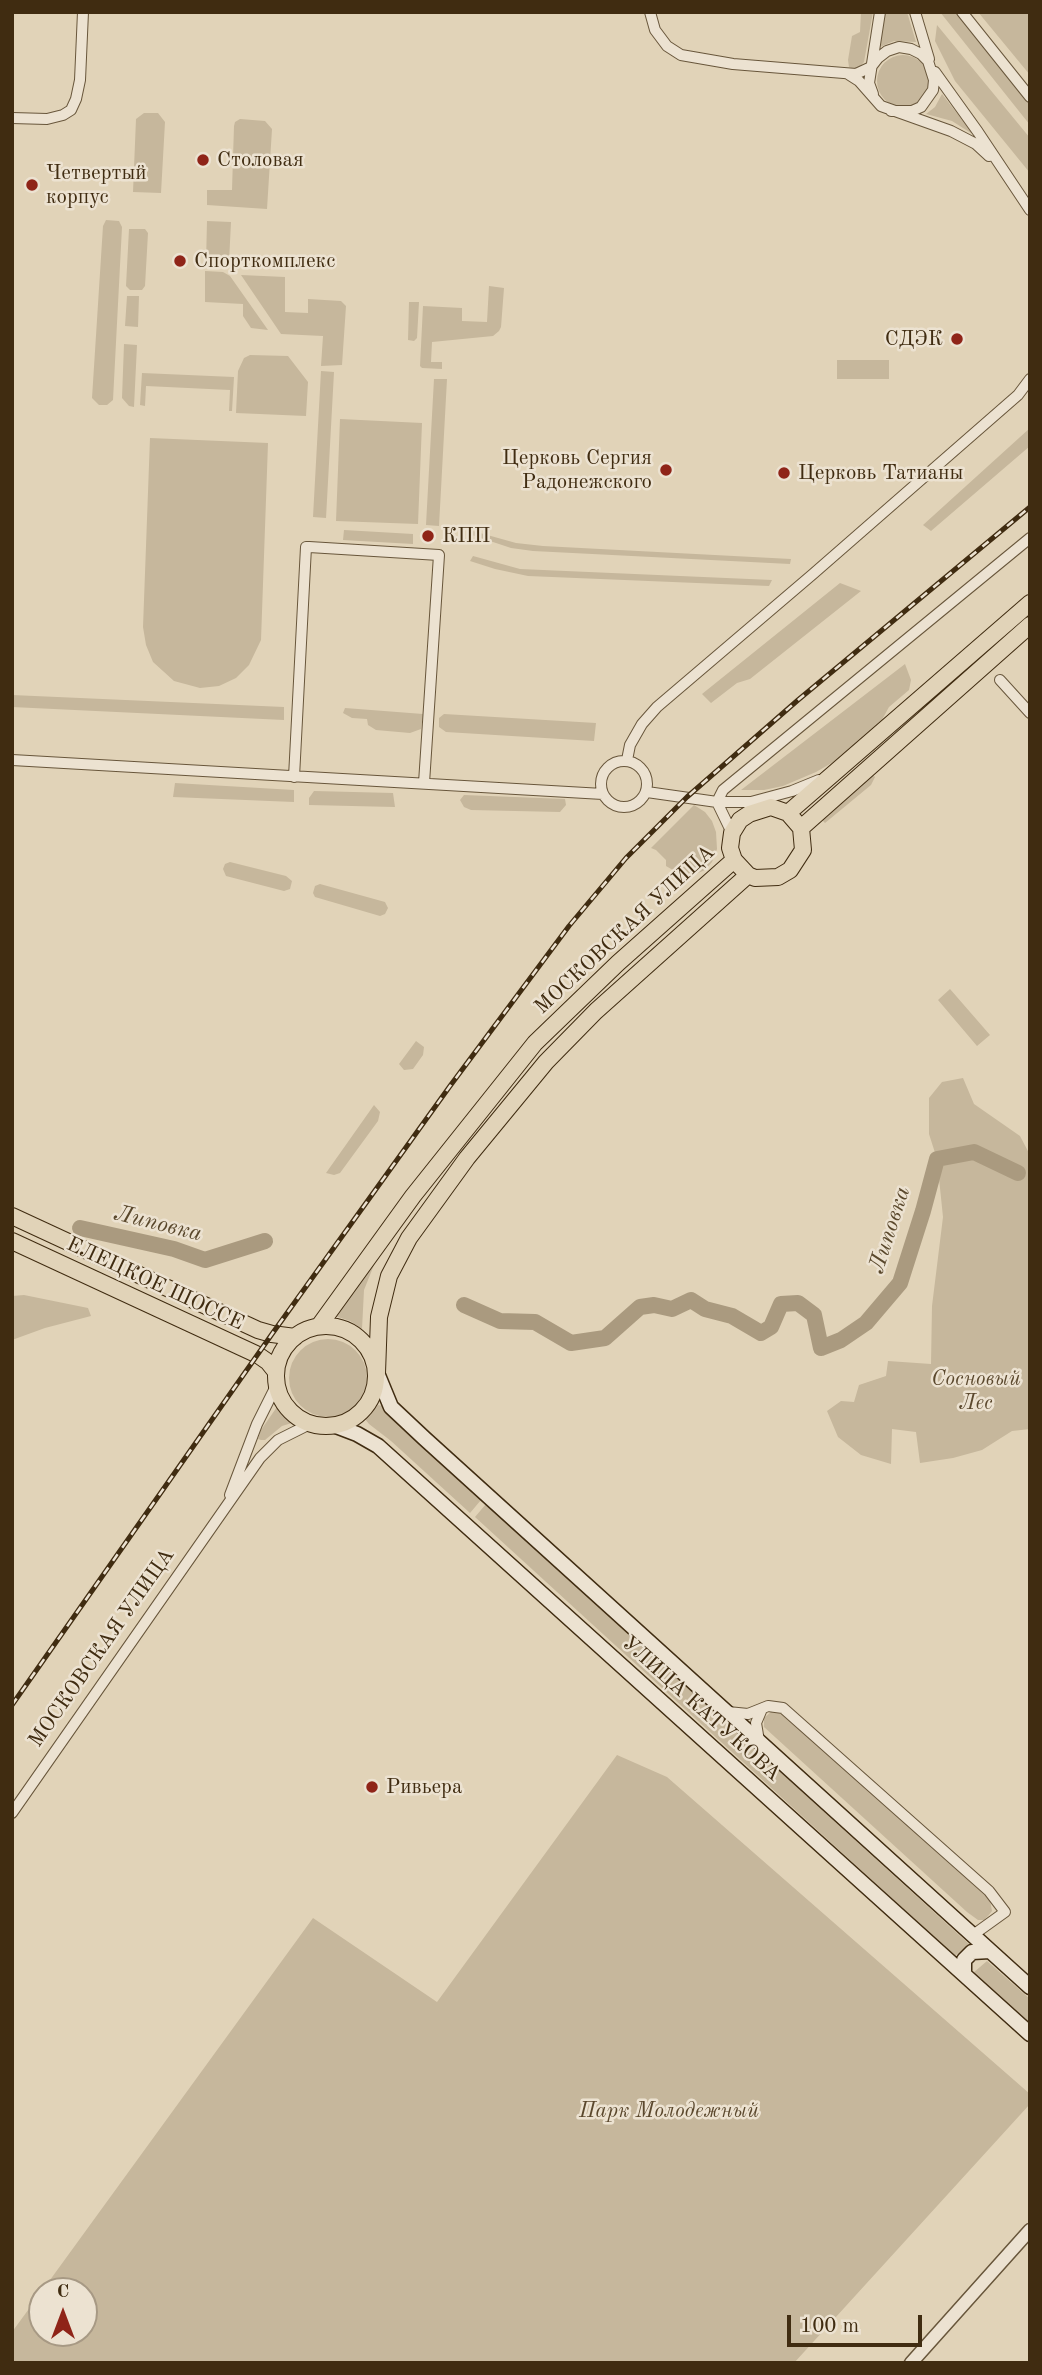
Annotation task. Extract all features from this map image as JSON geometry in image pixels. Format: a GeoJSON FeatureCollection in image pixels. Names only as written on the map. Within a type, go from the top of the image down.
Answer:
{"type":"FeatureCollection","features":[{"type":"Feature","properties":{"kind":"main road"},"geometry":{"type":"LineString","coordinates":[[788,813],[1030,603]]}},
{"type":"Feature","properties":{"kind":"main road"},"geometry":{"type":"LineString","coordinates":[[801,828],[1030,625]]}},
{"type":"Feature","properties":{"kind":"main road"},"geometry":{"type":"LineString","coordinates":[[734,860],[748,875],[766,879],[778,877],[790,870],[803,850],[801,828],[788,813],[771,807]]}},
{"type":"Feature","properties":{"kind":"main road","name":"МОСКОВСКАЯ УЛИЦА"},"geometry":{"type":"LineString","coordinates":[[319,1326],[413,1196],[536,1043],[618,963],[734,860],[730,848],[732,833],[740,820],[771,807]]}},
{"type":"Feature","properties":{"kind":"main road","name":"МОСКОВСКАЯ УЛИЦА"},"geometry":{"type":"LineString","coordinates":[[377,1373],[379,1317],[389,1276],[409,1238],[467,1158],[546,1062],[596,1011],[748,875]]}},
{"type":"Feature","properties":{"kind":"main road","name":"ЕЛЕЦКОЕ ШОССЕ"},"geometry":{"type":"LineString","coordinates":[[12,1216],[258,1330],[295,1337]]}},
{"type":"Feature","properties":{"kind":"main road","name":"ЕЛЕЦКОЕ ШОССЕ"},"geometry":{"type":"LineString","coordinates":[[12,1241],[258,1355],[276,1379]]}},
{"type":"Feature","properties":{"kind":"main road"},"geometry":{"type":"LineString","coordinates":[[319,1326],[333,1326],[357,1336],[368,1346],[377,1373],[373,1396],[366,1408],[356,1417],[336,1426],[310,1424],[291,1413],[276,1379],[282,1353],[295,1337],[319,1326]]}},
{"type":"Feature","properties":{"kind":"main road","name":"УЛИЦА КАТУКОВА"},"geometry":{"type":"LineString","coordinates":[[377,1373],[391,1407],[1030,1987]]}},
{"type":"Feature","properties":{"kind":"main road","name":"УЛИЦА КАТУКОВА"},"geometry":{"type":"LineString","coordinates":[[336,1426],[378,1446],[1030,2034]]}},
{"type":"Feature","properties":{"kind":"main road"},"geometry":{"type":"LineString","coordinates":[[964,1974],[964,1959],[972,1952],[990,1951]]}},
{"type":"Feature","properties":{"kind":"street"},"geometry":{"type":"LineString","coordinates":[[12,118],[47,119],[71,110],[80,80],[83,12]]}},
{"type":"Feature","properties":{"kind":"street"},"geometry":{"type":"LineString","coordinates":[[650,12],[655,30],[667,46],[681,55],[733,64],[856,74],[871,67],[887,51],[899,47],[921,54],[1030,210]]}},
{"type":"Feature","properties":{"kind":"street"},"geometry":{"type":"LineString","coordinates":[[874,98],[869,83],[880,12]]}},
{"type":"Feature","properties":{"kind":"street"},"geometry":{"type":"LineString","coordinates":[[891,111],[912,111],[921,107],[933,90],[933,70],[915,12]]}},
{"type":"Feature","properties":{"kind":"street"},"geometry":{"type":"LineString","coordinates":[[962,12],[1030,97]]}},
{"type":"Feature","properties":{"kind":"street"},"geometry":{"type":"LineString","coordinates":[[844,73],[859,81],[881,106],[951,131],[976,144],[1000,166]]}},
{"type":"Feature","properties":{"kind":"street"},"geometry":{"type":"LineString","coordinates":[[627,760],[630,745],[657,706],[823,566],[1018,395],[1030,379]]}},
{"type":"Feature","properties":{"kind":"street"},"geometry":{"type":"LineString","coordinates":[[717,802],[723,790],[1030,538]]}},
{"type":"Feature","properties":{"kind":"street"},"geometry":{"type":"LineString","coordinates":[[294,777],[306,547],[439,555],[424,783]]}},
{"type":"Feature","properties":{"kind":"street"},"geometry":{"type":"LineString","coordinates":[[1000,680],[1030,713]]}},
{"type":"Feature","properties":{"kind":"street"},"geometry":{"type":"LineString","coordinates":[[12,760],[603,794]]}},
{"type":"Feature","properties":{"kind":"street"},"geometry":{"type":"LineString","coordinates":[[627,760],[643,769],[648,784],[647,792],[637,804],[621,807],[603,794],[601,786],[606,770],[612,764],[627,760]]}},
{"type":"Feature","properties":{"kind":"street"},"geometry":{"type":"LineString","coordinates":[[751,802],[808,785],[841,769]]}},
{"type":"Feature","properties":{"kind":"street"},"geometry":{"type":"LineString","coordinates":[[647,792],[717,802],[751,802],[771,807]]}},
{"type":"Feature","properties":{"kind":"street"},"geometry":{"type":"LineString","coordinates":[[717,802],[732,833]]}},
{"type":"Feature","properties":{"kind":"street","name":"МОСКОВСКАЯ УЛИЦА"},"geometry":{"type":"LineString","coordinates":[[225,1506],[276,1379]]}},
{"type":"Feature","properties":{"kind":"street","name":"МОСКОВСКАЯ УЛИЦА"},"geometry":{"type":"LineString","coordinates":[[12,1813],[260,1458],[278,1440],[310,1424]]}},
{"type":"Feature","properties":{"kind":"street"},"geometry":{"type":"LineString","coordinates":[[759,1741],[756,1730],[757,1716],[768,1706]]}},
{"type":"Feature","properties":{"kind":"street"},"geometry":{"type":"LineString","coordinates":[[726,1711],[748,1714],[768,1706],[783,1708],[989,1891],[1005,1912],[973,1936]]}},
{"type":"Feature","properties":{"kind":"street"},"geometry":{"type":"LineString","coordinates":[[911,2363],[1030,2230]]}},
{"type":"Feature","properties":{"kind":"green space"},"geometry":{"type":"Polygon","coordinates":[[[861,12],[873,12],[864,62],[858,69],[853,69],[849,67],[848,60],[852,36],[860,32],[861,12]]]}},
{"type":"Feature","properties":{"kind":"green space"},"geometry":{"type":"Polygon","coordinates":[[[885,12],[907,12],[916,42],[894,41],[880,47],[885,12]]]}},
{"type":"Feature","properties":{"kind":"green space"},"geometry":{"type":"Polygon","coordinates":[[[940,12],[956,12],[1030,104],[1030,125],[940,12]]]}},
{"type":"Feature","properties":{"kind":"green space"},"geometry":{"type":"Polygon","coordinates":[[[978,12],[1030,12],[1030,75],[978,12]]]}},
{"type":"Feature","properties":{"kind":"green space"},"geometry":{"type":"Polygon","coordinates":[[[937,25],[1030,138],[1030,173],[955,81],[935,41],[937,25]]]}},
{"type":"Feature","properties":{"kind":"green space"},"geometry":{"type":"Polygon","coordinates":[[[903,55],[922,62],[929,81],[922,100],[903,107],[884,100],[877,81],[884,62],[903,55]]]}},
{"type":"Feature","properties":{"kind":"green space"},"geometry":{"type":"Polygon","coordinates":[[[942,94],[974,135],[952,121],[926,114],[935,107],[942,94]]]}},
{"type":"Feature","properties":{"kind":"green space"},"geometry":{"type":"Polygon","coordinates":[[[144,113],[158,113],[165,122],[161,193],[133,192],[136,119],[144,113]]]}},
{"type":"Feature","properties":{"kind":"green space"},"geometry":{"type":"Polygon","coordinates":[[[240,119],[265,121],[272,129],[267,209],[207,205],[207,190],[232,190],[234,126],[240,119]]]}},
{"type":"Feature","properties":{"kind":"green space"},"geometry":{"type":"Polygon","coordinates":[[[106,220],[119,221],[122,227],[113,400],[107,405],[99,405],[92,398],[103,226],[106,220]]]}},
{"type":"Feature","properties":{"kind":"green space"},"geometry":{"type":"Polygon","coordinates":[[[207,221],[231,222],[229,262],[206,263],[207,221]]]}},
{"type":"Feature","properties":{"kind":"green space"},"geometry":{"type":"Polygon","coordinates":[[[129,229],[145,229],[148,233],[145,286],[142,290],[130,290],[126,286],[129,229]]]}},
{"type":"Feature","properties":{"kind":"green space"},"geometry":{"type":"Polygon","coordinates":[[[205,271],[223,272],[230,276],[268,330],[251,328],[243,316],[243,304],[205,302],[205,271]]]}},
{"type":"Feature","properties":{"kind":"green space"},"geometry":{"type":"Polygon","coordinates":[[[241,275],[285,277],[285,312],[308,313],[308,299],[341,301],[346,306],[342,365],[321,366],[323,336],[281,334],[241,275]]]}},
{"type":"Feature","properties":{"kind":"green space"},"geometry":{"type":"Polygon","coordinates":[[[489,286],[504,288],[499,331],[493,336],[432,342],[431,362],[442,362],[442,369],[422,368],[423,306],[462,308],[462,321],[487,322],[489,286]]]}},
{"type":"Feature","properties":{"kind":"green space"},"geometry":{"type":"Polygon","coordinates":[[[127,296],[139,296],[138,327],[125,326],[127,296]]]}},
{"type":"Feature","properties":{"kind":"green space"},"geometry":{"type":"Polygon","coordinates":[[[409,302],[419,302],[417,338],[414,341],[408,340],[409,302]]]}},
{"type":"Feature","properties":{"kind":"green space"},"geometry":{"type":"Polygon","coordinates":[[[124,344],[137,345],[134,407],[129,406],[122,398],[124,344]]]}},
{"type":"Feature","properties":{"kind":"green space"},"geometry":{"type":"Polygon","coordinates":[[[250,355],[288,356],[308,382],[306,416],[236,413],[238,371],[244,358],[250,355]]]}},
{"type":"Feature","properties":{"kind":"green space"},"geometry":{"type":"Polygon","coordinates":[[[837,360],[889,360],[889,379],[837,379],[837,360]]]}},
{"type":"Feature","properties":{"kind":"green space"},"geometry":{"type":"Polygon","coordinates":[[[321,371],[334,372],[326,518],[313,517],[321,371]]]}},
{"type":"Feature","properties":{"kind":"green space"},"geometry":{"type":"Polygon","coordinates":[[[142,373],[234,377],[232,411],[229,411],[230,390],[146,386],[145,406],[140,405],[142,373]]]}},
{"type":"Feature","properties":{"kind":"green space"},"geometry":{"type":"Polygon","coordinates":[[[434,379],[447,379],[439,526],[426,525],[434,379]]]}},
{"type":"Feature","properties":{"kind":"green space"},"geometry":{"type":"Polygon","coordinates":[[[340,419],[422,423],[418,524],[336,521],[340,419]]]}},
{"type":"Feature","properties":{"kind":"green space"},"geometry":{"type":"Polygon","coordinates":[[[1030,428],[1030,446],[931,531],[923,525],[1030,428]]]}},
{"type":"Feature","properties":{"kind":"green space"},"geometry":{"type":"Polygon","coordinates":[[[150,438],[268,443],[261,640],[249,665],[236,678],[219,686],[200,688],[174,681],[153,662],[146,645],[143,627],[150,438]]]}},
{"type":"Feature","properties":{"kind":"green space"},"geometry":{"type":"Polygon","coordinates":[[[344,530],[413,534],[413,544],[343,540],[344,530]]]}},
{"type":"Feature","properties":{"kind":"green space"},"geometry":{"type":"Polygon","coordinates":[[[473,531],[516,543],[543,546],[791,559],[790,564],[533,551],[511,548],[472,535],[473,531]]]}},
{"type":"Feature","properties":{"kind":"green space"},"geometry":{"type":"Polygon","coordinates":[[[473,556],[520,569],[772,580],[769,586],[528,576],[470,561],[473,556]]]}},
{"type":"Feature","properties":{"kind":"green space"},"geometry":{"type":"Polygon","coordinates":[[[840,583],[861,591],[750,679],[737,683],[711,703],[702,694],[840,583]]]}},
{"type":"Feature","properties":{"kind":"green space"},"geometry":{"type":"Polygon","coordinates":[[[905,664],[911,680],[909,690],[889,707],[878,727],[842,757],[783,786],[764,790],[741,790],[905,664]]]}},
{"type":"Feature","properties":{"kind":"green space"},"geometry":{"type":"Polygon","coordinates":[[[12,695],[284,707],[284,720],[12,707],[12,695]]]}},
{"type":"Feature","properties":{"kind":"green space"},"geometry":{"type":"Polygon","coordinates":[[[345,708],[423,714],[421,729],[410,733],[376,730],[368,725],[367,719],[352,718],[343,713],[345,708]]]}},
{"type":"Feature","properties":{"kind":"green space"},"geometry":{"type":"Polygon","coordinates":[[[444,714],[596,723],[594,741],[446,732],[439,727],[439,718],[444,714]]]}},
{"type":"Feature","properties":{"kind":"green space"},"geometry":{"type":"Polygon","coordinates":[[[871,773],[875,777],[871,785],[825,823],[822,814],[871,773]]]}},
{"type":"Feature","properties":{"kind":"green space"},"geometry":{"type":"Polygon","coordinates":[[[175,783],[294,790],[294,802],[173,797],[175,783]]]}},
{"type":"Feature","properties":{"kind":"green space"},"geometry":{"type":"Polygon","coordinates":[[[314,791],[393,793],[395,807],[309,805],[309,798],[314,791]]]}},
{"type":"Feature","properties":{"kind":"green space"},"geometry":{"type":"Polygon","coordinates":[[[464,795],[565,799],[566,805],[560,812],[471,810],[464,807],[460,800],[464,795]]]}},
{"type":"Feature","properties":{"kind":"green space"},"geometry":{"type":"Polygon","coordinates":[[[694,805],[712,821],[717,849],[712,862],[705,870],[691,876],[683,876],[666,866],[666,860],[651,848],[694,805]]]}},
{"type":"Feature","properties":{"kind":"green space"},"geometry":{"type":"Polygon","coordinates":[[[230,862],[286,876],[292,881],[290,889],[284,891],[226,876],[223,869],[225,864],[230,862]]]}},
{"type":"Feature","properties":{"kind":"green space"},"geometry":{"type":"Polygon","coordinates":[[[320,884],[385,902],[388,908],[385,914],[380,916],[315,897],[315,886],[320,884]]]}},
{"type":"Feature","properties":{"kind":"green space"},"geometry":{"type":"Polygon","coordinates":[[[950,989],[990,1035],[977,1046],[938,1000],[950,989]]]}},
{"type":"Feature","properties":{"kind":"green space"},"geometry":{"type":"Polygon","coordinates":[[[416,1041],[424,1047],[423,1055],[413,1069],[404,1070],[399,1064],[416,1041]]]}},
{"type":"Feature","properties":{"kind":"green space","name":"Сосновый Лес"},"geometry":{"type":"Polygon","coordinates":[[[963,1078],[974,1104],[1020,1136],[1030,1155],[1030,1429],[1012,1431],[982,1450],[920,1463],[916,1432],[892,1429],[891,1464],[861,1455],[838,1437],[827,1411],[841,1401],[854,1402],[859,1385],[886,1376],[888,1361],[931,1364],[932,1306],[943,1217],[937,1159],[929,1134],[929,1098],[942,1082],[963,1078]]]}},
{"type":"Feature","properties":{"kind":"green space"},"geometry":{"type":"Polygon","coordinates":[[[374,1105],[380,1112],[378,1121],[340,1173],[326,1173],[374,1105]]]}},
{"type":"Feature","properties":{"kind":"green space"},"geometry":{"type":"Polygon","coordinates":[[[378,1255],[364,1290],[362,1329],[335,1316],[378,1255]]]}},
{"type":"Feature","properties":{"kind":"green space"},"geometry":{"type":"Polygon","coordinates":[[[24,1295],[88,1308],[91,1316],[12,1340],[12,1296],[24,1295]]]}},
{"type":"Feature","properties":{"kind":"green space"},"geometry":{"type":"Polygon","coordinates":[[[328,1339],[343,1342],[356,1350],[364,1363],[367,1378],[364,1393],[356,1406],[343,1414],[328,1417],[313,1414],[300,1406],[292,1393],[289,1378],[292,1363],[300,1350],[313,1342],[328,1339]]]}},
{"type":"Feature","properties":{"kind":"green space"},"geometry":{"type":"Polygon","coordinates":[[[279,1404],[295,1422],[282,1426],[265,1440],[258,1439],[261,1430],[279,1404]]]}},
{"type":"Feature","properties":{"kind":"green space"},"geometry":{"type":"Polygon","coordinates":[[[378,1405],[383,1406],[481,1500],[470,1513],[369,1424],[365,1419],[378,1405]]]}},
{"type":"Feature","properties":{"kind":"green space"},"geometry":{"type":"Polygon","coordinates":[[[486,1504],[969,1944],[955,1956],[475,1517],[486,1504]]]}},
{"type":"Feature","properties":{"kind":"green space"},"geometry":{"type":"Polygon","coordinates":[[[772,1711],[782,1712],[990,1900],[992,1911],[988,1916],[984,1920],[978,1920],[967,1912],[764,1727],[764,1718],[772,1711]]]}},
{"type":"Feature","properties":{"kind":"green space","name":"Парк Молодежный"},"geometry":{"type":"Polygon","coordinates":[[[617,1755],[667,1777],[1030,2094],[1030,2104],[794,2363],[12,2363],[12,2332],[28,2310],[28,2347],[98,2347],[98,2277],[52,2277],[313,1918],[437,2002],[617,1755]]]}},
{"type":"Feature","properties":{"kind":"green space"},"geometry":{"type":"Polygon","coordinates":[[[987,1961],[1030,1999],[1030,2024],[973,1973],[987,1961]]]}},
{"type":"Feature","properties":{"kind":"waterway","name":"Липовка"},"geometry":{"type":"LineString","coordinates":[[464,1305],[500,1321],[535,1322],[571,1343],[605,1338],[640,1307],[654,1305],[672,1309],[691,1300],[705,1309],[732,1316],[761,1333],[771,1327],[781,1304],[798,1303],[814,1315],[821,1348],[841,1340],[866,1323],[900,1283],[937,1159],[974,1152],[1018,1173]]}},
{"type":"Feature","properties":{"kind":"waterway","name":"Липовка"},"geometry":{"type":"LineString","coordinates":[[80,1228],[174,1249],[205,1260],[265,1241]]}},
{"type":"Feature","properties":{"kind":"railway"},"geometry":{"type":"LineString","coordinates":[[12,1705],[450,1086],[569,926],[626,858],[687,797],[798,700],[1030,507]]}},
{"type":"Feature","properties":{"kind":"place","name":"Столовая"},"geometry":{"type":"Point","coordinates":[203,160]}},
{"type":"Feature","properties":{"kind":"place","name":"Четвертый корпус"},"geometry":{"type":"Point","coordinates":[32,185]}},
{"type":"Feature","properties":{"kind":"place","name":"Спорткомплекс"},"geometry":{"type":"Point","coordinates":[180,261]}},
{"type":"Feature","properties":{"kind":"place","name":"СДЭК"},"geometry":{"type":"Point","coordinates":[957,339]}},
{"type":"Feature","properties":{"kind":"place","name":"Церковь Сергия Радонежского"},"geometry":{"type":"Point","coordinates":[666,470]}},
{"type":"Feature","properties":{"kind":"place","name":"Церковь Татианы"},"geometry":{"type":"Point","coordinates":[784,473]}},
{"type":"Feature","properties":{"kind":"place","name":"КПП"},"geometry":{"type":"Point","coordinates":[428,536]}},
{"type":"Feature","properties":{"kind":"place","name":"Ривьера"},"geometry":{"type":"Point","coordinates":[372,1787]}}]}
